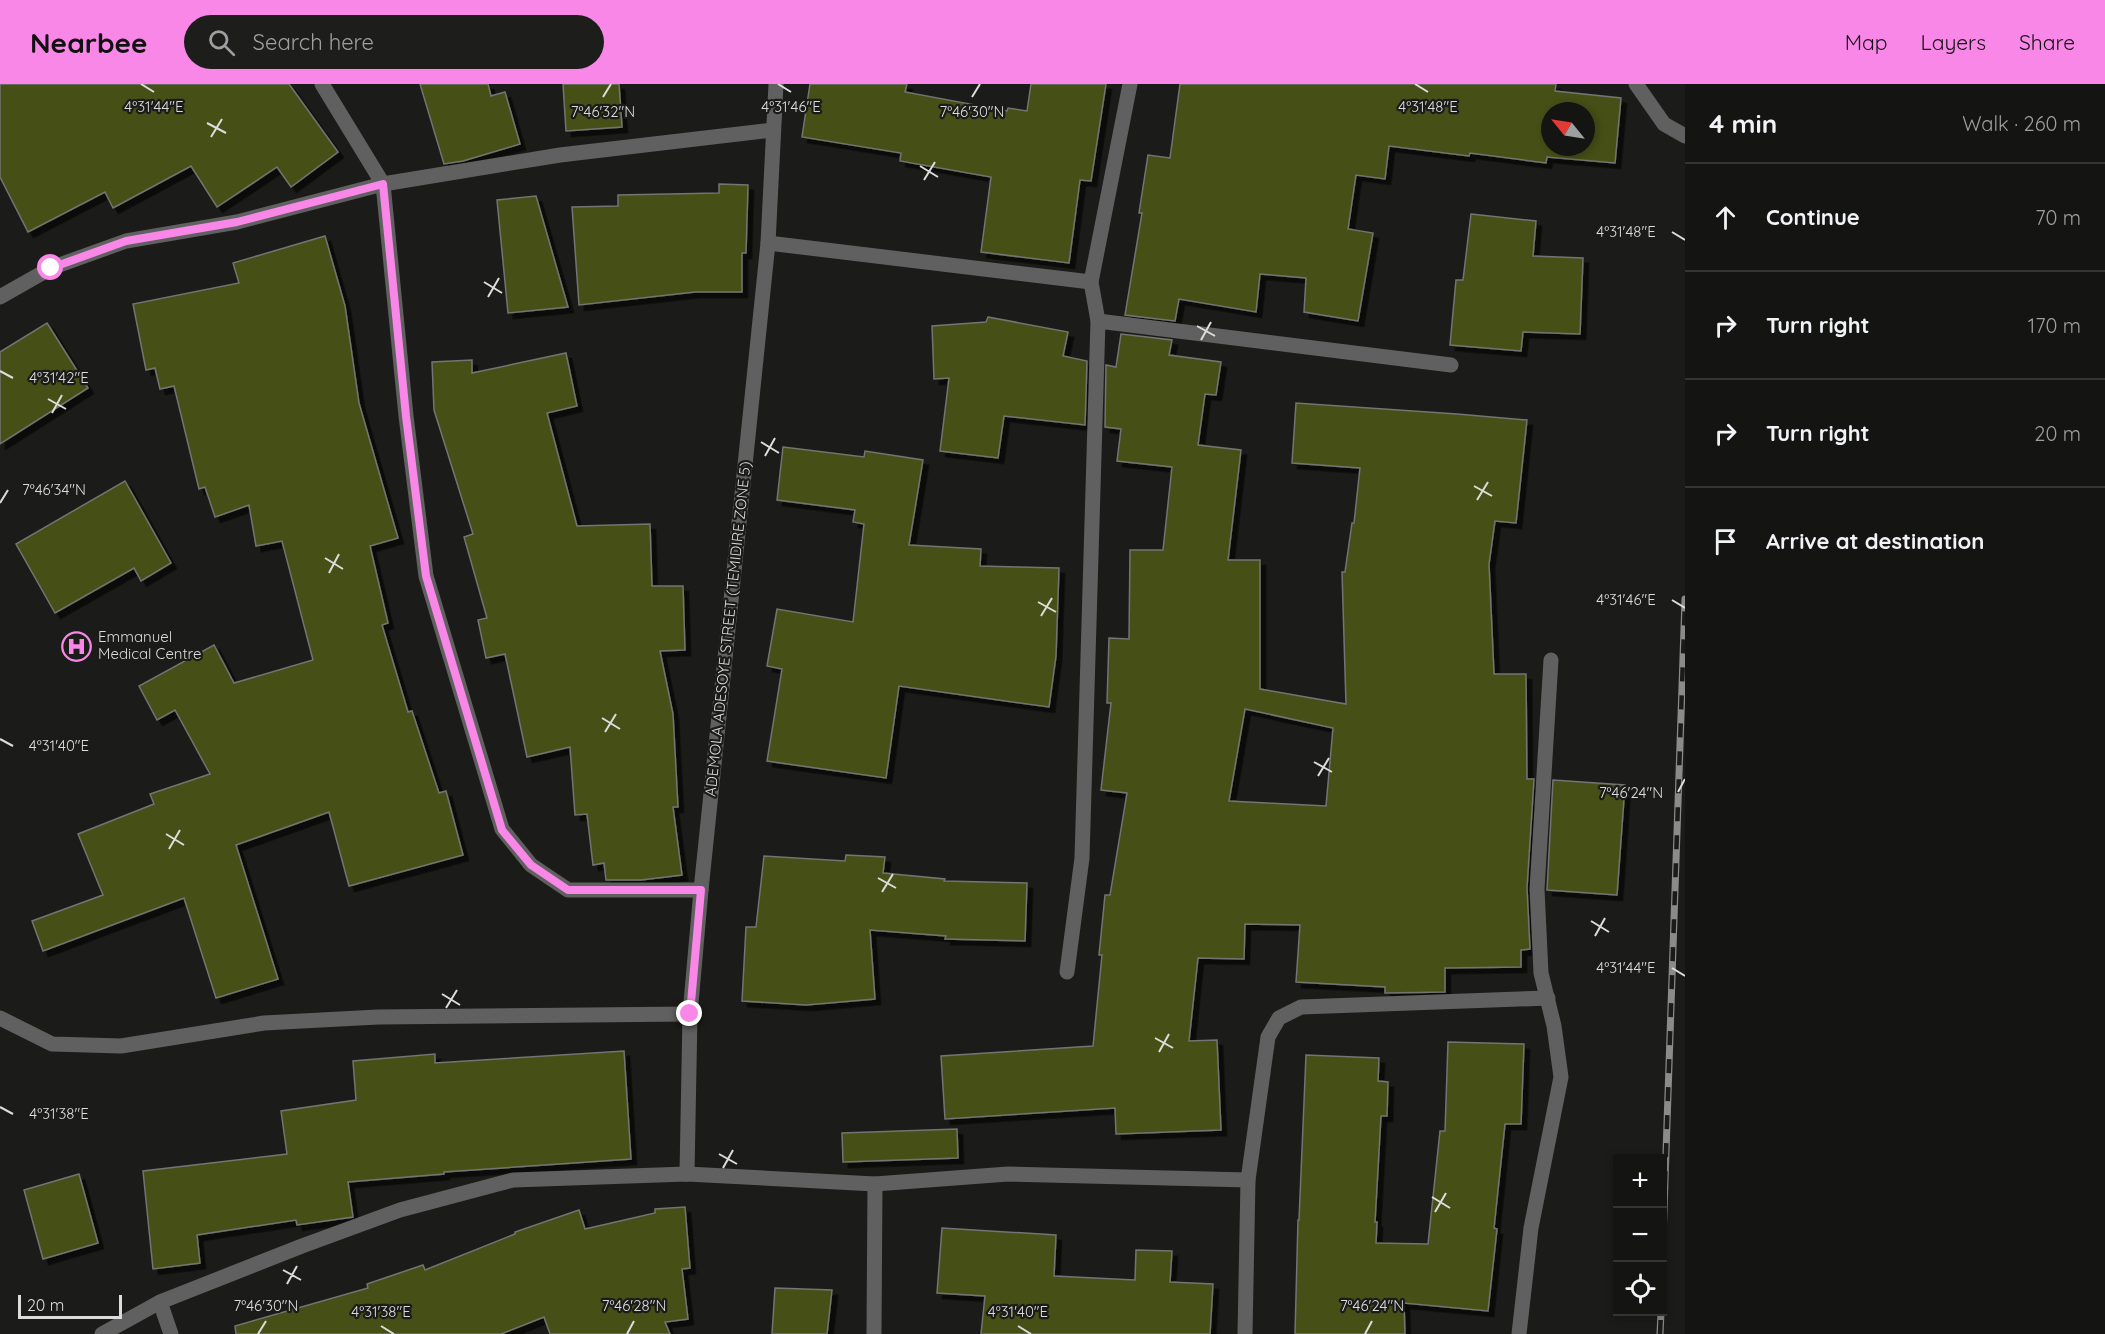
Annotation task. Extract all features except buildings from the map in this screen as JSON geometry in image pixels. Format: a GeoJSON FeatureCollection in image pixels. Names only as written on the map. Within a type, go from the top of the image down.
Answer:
{"type":"FeatureCollection","features":[{"type":"Feature","properties":{"kind":"street"},"geometry":{"type":"LineString","coordinates":[[322,84],[383,184],[406,416],[426,576],[502,830],[531,865],[568,890],[701,890]]}},
{"type":"Feature","properties":{"kind":"street","name":"ADEMOLA ADESOYE STREET (TEMIDIRE ZONE 5)"},"geometry":{"type":"LineString","coordinates":[[687,1174],[690,1014],[768,243],[776,84]]}},
{"type":"Feature","properties":{"kind":"street"},"geometry":{"type":"LineString","coordinates":[[1067,972],[1082,858],[1098,321],[1091,282],[1130,84]]}},
{"type":"Feature","properties":{"kind":"street"},"geometry":{"type":"LineString","coordinates":[[1636,84],[1664,124],[1685,136]]}},
{"type":"Feature","properties":{"kind":"street"},"geometry":{"type":"LineString","coordinates":[[0,297],[51,268],[126,241],[237,222],[383,184],[560,155],[773,130]]}},
{"type":"Feature","properties":{"kind":"street"},"geometry":{"type":"LineString","coordinates":[[768,243],[1091,282]]}},
{"type":"Feature","properties":{"kind":"street"},"geometry":{"type":"LineString","coordinates":[[1098,321],[1451,365]]}},
{"type":"Feature","properties":{"kind":"street"},"geometry":{"type":"LineString","coordinates":[[1519,1334],[1531,1228],[1561,1077],[1554,1026],[1541,973],[1537,889],[1551,660]]}},
{"type":"Feature","properties":{"kind":"street"},"geometry":{"type":"LineString","coordinates":[[1245,1334],[1248,1180],[1268,1037],[1279,1018],[1301,1007],[1548,998]]}},
{"type":"Feature","properties":{"kind":"street"},"geometry":{"type":"LineString","coordinates":[[0,1018],[52,1044],[121,1046],[264,1023],[378,1017],[690,1014]]}},
{"type":"Feature","properties":{"kind":"street"},"geometry":{"type":"LineString","coordinates":[[102,1334],[160,1302],[400,1210],[513,1180],[687,1174],[875,1184],[1008,1174],[1248,1180]]}},
{"type":"Feature","properties":{"kind":"street"},"geometry":{"type":"LineString","coordinates":[[874,1334],[875,1184]]}},
{"type":"Feature","properties":{"kind":"street"},"geometry":{"type":"LineString","coordinates":[[160,1302],[171,1334]]}},
{"type":"Feature","properties":{"kind":"railway"},"geometry":{"type":"LineString","coordinates":[[1662,1262],[1685,599]]}},
{"type":"Feature","properties":{"kind":"railway"},"geometry":{"type":"LineString","coordinates":[[1660,1334],[1661,1316]]}},
{"type":"Feature","properties":{"kind":"place","name":"Emmanuel Medical Centre"},"geometry":{"type":"Point","coordinates":[77,646]}},
{"type":"Feature","properties":{"kind":"route"},"geometry":{"type":"LineString","coordinates":[[51,268],[126,241],[237,222],[383,184],[406,416],[426,576],[502,830],[531,865],[568,890],[701,890],[690,1014]]}}]}
